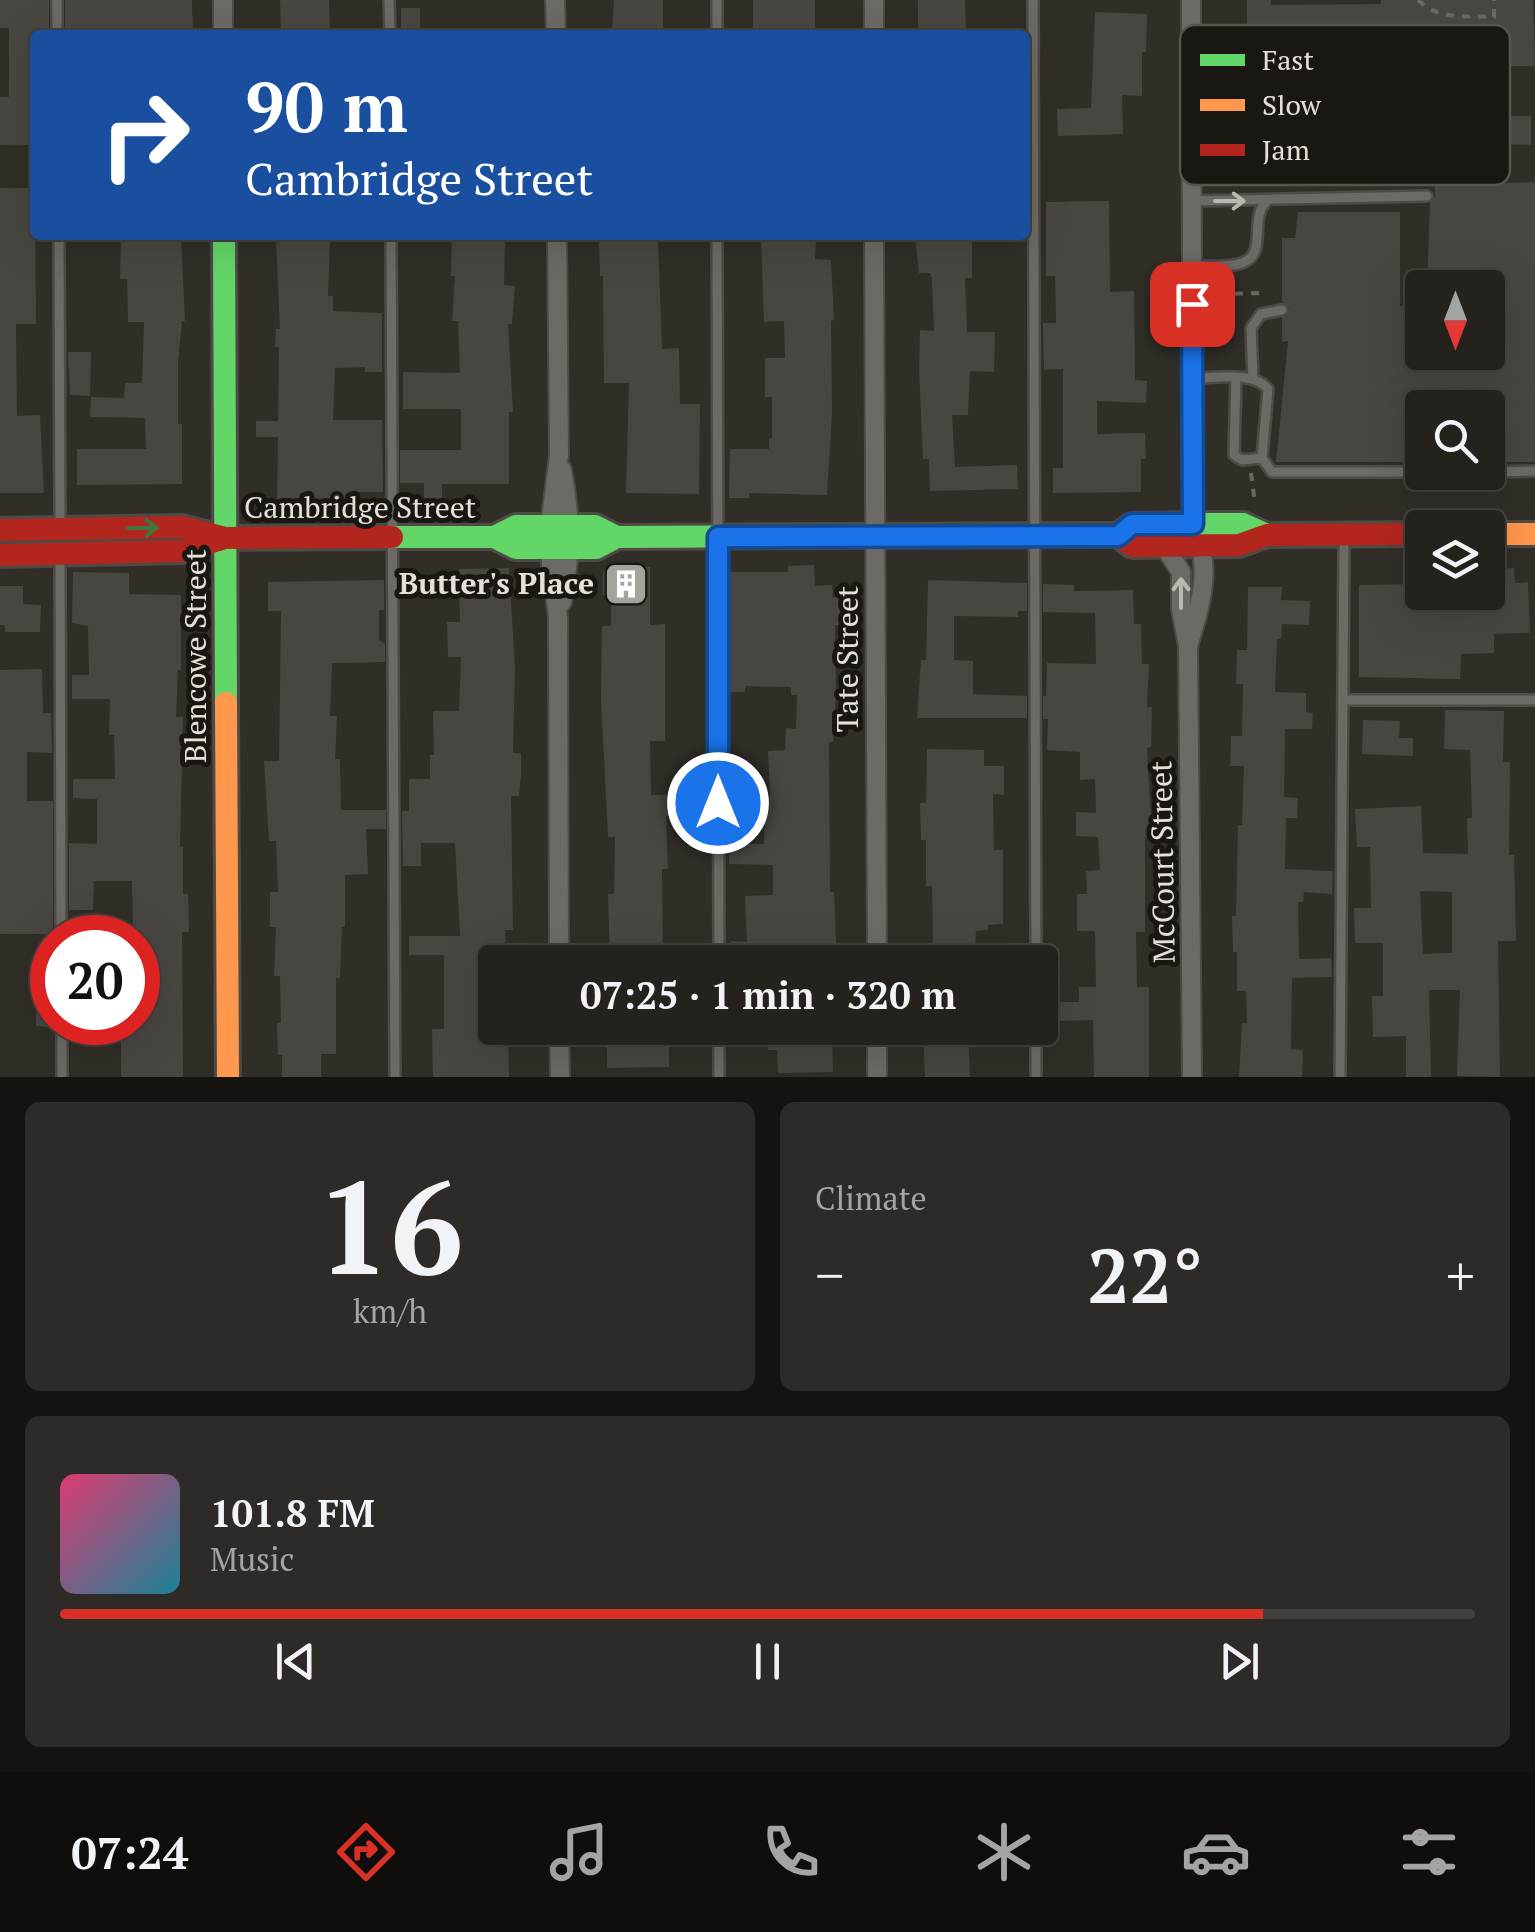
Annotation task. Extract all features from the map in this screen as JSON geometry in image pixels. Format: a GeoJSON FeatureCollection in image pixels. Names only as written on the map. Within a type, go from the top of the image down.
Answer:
{"type":"FeatureCollection","features":[{"type":"Feature","properties":{"kind":"main road","name":"Blencowe Street"},"geometry":{"type":"LineString","coordinates":[[224,240],[228,1077]]}},
{"type":"Feature","properties":{"kind":"main road","name":"Cambridge Street"},"geometry":{"type":"LineString","coordinates":[[1118,536],[1132,524],[1243,524],[1267,535]]}},
{"type":"Feature","properties":{"kind":"main road","name":"Cambridge Street"},"geometry":{"type":"LineString","coordinates":[[0,530],[182,527],[225,538],[494,538],[516,548],[560,537],[596,548],[618,537],[875,536],[1118,536],[1132,546],[1204,546],[1239,545],[1267,535],[1405,534]]}},
{"type":"Feature","properties":{"kind":"main road"},"geometry":{"type":"LineString","coordinates":[[1505,534],[1535,534]]}},
{"type":"Feature","properties":{"kind":"main road","name":"Cambridge Street"},"geometry":{"type":"LineString","coordinates":[[0,554],[182,550],[225,538]]}},
{"type":"Feature","properties":{"kind":"street"},"geometry":{"type":"LineString","coordinates":[[223,0],[223,30]]}},
{"type":"Feature","properties":{"kind":"street"},"geometry":{"type":"LineString","coordinates":[[556,0],[556,30]]}},
{"type":"Feature","properties":{"kind":"street"},"geometry":{"type":"LineString","coordinates":[[874,0],[874,30]]}},
{"type":"Feature","properties":{"kind":"street"},"geometry":{"type":"LineString","coordinates":[[1191,0],[1191,25]]}},
{"type":"Feature","properties":{"kind":"street"},"geometry":{"type":"LineString","coordinates":[[1192,185],[1193,524],[1204,546]]}},
{"type":"Feature","properties":{"kind":"street"},"geometry":{"type":"LineString","coordinates":[[557,240],[560,537],[570,564],[558,617],[559,945]]}},
{"type":"Feature","properties":{"kind":"street","name":"Tate Street"},"geometry":{"type":"LineString","coordinates":[[874,240],[877,945]]}},
{"type":"Feature","properties":{"kind":"street","name":"McCourt Street"},"geometry":{"type":"LineString","coordinates":[[1164,546],[1181,572],[1181,609],[1188,646],[1192,1077]]}},
{"type":"Feature","properties":{"kind":"street","name":"McCourt Street"},"geometry":{"type":"LineString","coordinates":[[1188,646],[1200,608],[1204,546]]}},
{"type":"Feature","properties":{"kind":"street"},"geometry":{"type":"LineString","coordinates":[[560,1045],[560,1077]]}},
{"type":"Feature","properties":{"kind":"street"},"geometry":{"type":"LineString","coordinates":[[877,1045],[877,1077]]}},
{"type":"Feature","properties":{"kind":"lane"},"geometry":{"type":"LineString","coordinates":[[57,0],[57,30]]}},
{"type":"Feature","properties":{"kind":"lane"},"geometry":{"type":"LineString","coordinates":[[389,0],[390,30]]}},
{"type":"Feature","properties":{"kind":"lane"},"geometry":{"type":"LineString","coordinates":[[717,0],[717,30]]}},
{"type":"Feature","properties":{"kind":"lane"},"geometry":{"type":"LineString","coordinates":[[1033,0],[1036,945]]}},
{"type":"Feature","properties":{"kind":"lane"},"geometry":{"type":"LineString","coordinates":[[1192,201],[1428,196]]}},
{"type":"Feature","properties":{"kind":"lane"},"geometry":{"type":"LineString","coordinates":[[1192,266],[1233,266],[1250,260],[1257,251],[1258,215],[1268,201]]}},
{"type":"Feature","properties":{"kind":"lane"},"geometry":{"type":"LineString","coordinates":[[58,240],[60,528]]}},
{"type":"Feature","properties":{"kind":"lane"},"geometry":{"type":"LineString","coordinates":[[391,240],[395,1077]]}},
{"type":"Feature","properties":{"kind":"lane"},"geometry":{"type":"LineString","coordinates":[[717,240],[719,945]]}},
{"type":"Feature","properties":{"kind":"lane"},"geometry":{"type":"LineString","coordinates":[[1252,380],[1250,328],[1261,314],[1282,310]]}},
{"type":"Feature","properties":{"kind":"lane"},"geometry":{"type":"LineString","coordinates":[[1193,378],[1252,380],[1262,382],[1268,389],[1262,458],[1272,472],[1405,472]]}},
{"type":"Feature","properties":{"kind":"lane"},"geometry":{"type":"LineString","coordinates":[[1236,378],[1234,455],[1242,460],[1262,458]]}},
{"type":"Feature","properties":{"kind":"lane"},"geometry":{"type":"LineString","coordinates":[[1505,472],[1535,472]]}},
{"type":"Feature","properties":{"kind":"lane"},"geometry":{"type":"LineString","coordinates":[[1340,1077],[1344,534]]}},
{"type":"Feature","properties":{"kind":"lane"},"geometry":{"type":"LineString","coordinates":[[60,553],[61,915]]}},
{"type":"Feature","properties":{"kind":"lane"},"geometry":{"type":"LineString","coordinates":[[1343,700],[1535,700]]}},
{"type":"Feature","properties":{"kind":"lane"},"geometry":{"type":"LineString","coordinates":[[62,1045],[62,1077]]}},
{"type":"Feature","properties":{"kind":"lane"},"geometry":{"type":"LineString","coordinates":[[719,1045],[719,1077]]}},
{"type":"Feature","properties":{"kind":"lane"},"geometry":{"type":"LineString","coordinates":[[1036,1045],[1036,1077]]}},
{"type":"Feature","properties":{"kind":"path"},"geometry":{"type":"LineString","coordinates":[[1418,0],[1442,16],[1494,17],[1494,0]]}},
{"type":"Feature","properties":{"kind":"path"},"geometry":{"type":"LineString","coordinates":[[1219,294],[1265,293]]}},
{"type":"Feature","properties":{"kind":"path"},"geometry":{"type":"LineString","coordinates":[[1251,468],[1256,508]]}},
{"type":"Feature","properties":{"kind":"building"},"geometry":{"type":"Polygon","coordinates":[[[0,0],[49,0],[49,30],[30,30],[30,145],[0,145],[0,97],[9,97],[9,28],[0,28],[0,0]]]}},
{"type":"Feature","properties":{"kind":"building"},"geometry":{"type":"Polygon","coordinates":[[[65,0],[192,0],[193,30],[65,30],[65,0]]]}},
{"type":"Feature","properties":{"kind":"building"},"geometry":{"type":"Polygon","coordinates":[[[280,0],[329,0],[330,30],[281,30],[280,0]]]}},
{"type":"Feature","properties":{"kind":"building"},"geometry":{"type":"Polygon","coordinates":[[[614,0],[663,0],[663,30],[612,30],[614,0]]]}},
{"type":"Feature","properties":{"kind":"building"},"geometry":{"type":"Polygon","coordinates":[[[753,0],[815,0],[815,30],[753,28],[753,0]]]}},
{"type":"Feature","properties":{"kind":"building"},"geometry":{"type":"Polygon","coordinates":[[[918,0],[965,0],[966,30],[918,30],[918,0]]]}},
{"type":"Feature","properties":{"kind":"building"},"geometry":{"type":"Polygon","coordinates":[[[1247,0],[1271,0],[1271,5],[1533,0],[1535,66],[1510,66],[1510,25],[1247,25],[1247,0]]]}},
{"type":"Feature","properties":{"kind":"building"},"geometry":{"type":"Polygon","coordinates":[[[401,8],[420,8],[420,30],[401,30],[401,8]]]}},
{"type":"Feature","properties":{"kind":"building"},"geometry":{"type":"Polygon","coordinates":[[[1095,12],[1147,14],[1142,96],[1122,95],[1123,134],[1058,136],[1057,109],[1091,108],[1095,12]]]}},
{"type":"Feature","properties":{"kind":"building"},"geometry":{"type":"Polygon","coordinates":[[[1510,116],[1531,116],[1531,145],[1510,144],[1510,116]]]}},
{"type":"Feature","properties":{"kind":"building"},"geometry":{"type":"Polygon","coordinates":[[[1535,182],[1535,462],[1505,462],[1505,390],[1405,390],[1405,462],[1276,462],[1288,341],[1282,342],[1282,318],[1290,309],[1282,302],[1282,238],[1295,238],[1298,212],[1400,212],[1405,370],[1505,370],[1505,270],[1428,270],[1430,203],[1435,197],[1435,185],[1535,182]]]}},
{"type":"Feature","properties":{"kind":"building"},"geometry":{"type":"Polygon","coordinates":[[[0,188],[30,188],[30,240],[35,240],[36,324],[16,324],[17,416],[40,415],[44,493],[0,493],[0,188]]]}},
{"type":"Feature","properties":{"kind":"building"},"geometry":{"type":"Polygon","coordinates":[[[1109,201],[1110,292],[1134,291],[1135,380],[1147,381],[1146,403],[1097,401],[1097,434],[1145,433],[1141,492],[1053,493],[1053,468],[1063,468],[1063,369],[1044,370],[1043,323],[1056,323],[1055,276],[1046,276],[1046,202],[1109,201]]]}},
{"type":"Feature","properties":{"kind":"building"},"geometry":{"type":"Polygon","coordinates":[[[121,240],[181,240],[185,321],[178,363],[178,424],[182,424],[182,484],[77,485],[77,449],[146,449],[145,418],[90,417],[91,397],[124,398],[125,383],[142,383],[144,322],[128,322],[127,279],[120,279],[121,240]]]}},
{"type":"Feature","properties":{"kind":"building"},"geometry":{"type":"Polygon","coordinates":[[[276,240],[330,240],[328,296],[333,296],[333,311],[382,313],[382,372],[365,372],[365,367],[335,368],[333,420],[382,420],[383,492],[353,492],[353,504],[277,506],[278,437],[256,437],[256,421],[278,421],[279,347],[275,347],[276,329],[280,329],[276,240]]]}},
{"type":"Feature","properties":{"kind":"building"},"geometry":{"type":"Polygon","coordinates":[[[452,240],[505,240],[504,285],[515,286],[512,324],[508,324],[513,412],[509,412],[509,484],[442,484],[442,505],[424,505],[424,483],[400,483],[400,450],[461,450],[461,409],[403,409],[403,372],[460,373],[458,321],[452,321],[455,276],[451,276],[452,240]]]}},
{"type":"Feature","properties":{"kind":"building"},"geometry":{"type":"Polygon","coordinates":[[[599,240],[658,240],[662,349],[679,348],[680,404],[700,404],[699,494],[626,493],[629,383],[604,383],[599,240]]]}},
{"type":"Feature","properties":{"kind":"building"},"geometry":{"type":"Polygon","coordinates":[[[761,240],[816,241],[815,259],[831,260],[834,320],[827,495],[749,493],[749,498],[729,498],[730,449],[769,449],[772,397],[765,397],[765,358],[785,358],[784,321],[764,322],[761,240]]]}},
{"type":"Feature","properties":{"kind":"building"},"geometry":{"type":"Polygon","coordinates":[[[915,240],[972,240],[972,278],[965,278],[967,332],[995,332],[994,372],[970,371],[968,415],[952,415],[955,467],[1017,465],[1018,489],[930,491],[929,459],[923,459],[919,369],[920,330],[934,331],[932,278],[930,273],[919,273],[915,240]]]}},
{"type":"Feature","properties":{"kind":"building"},"geometry":{"type":"Polygon","coordinates":[[[68,352],[91,352],[90,396],[70,395],[68,352]]]}},
{"type":"Feature","properties":{"kind":"building"},"geometry":{"type":"Polygon","coordinates":[[[814,565],[815,586],[832,585],[833,597],[842,597],[843,625],[835,625],[836,694],[833,742],[829,742],[830,892],[834,892],[836,945],[731,945],[731,941],[747,942],[745,896],[773,895],[773,865],[729,864],[729,844],[764,844],[765,797],[770,797],[768,751],[785,750],[786,728],[796,729],[797,695],[791,695],[791,687],[745,686],[745,692],[728,692],[730,572],[788,572],[788,566],[814,565]]]}},
{"type":"Feature","properties":{"kind":"building"},"geometry":{"type":"Polygon","coordinates":[[[607,567],[650,567],[650,625],[665,624],[665,741],[650,741],[651,795],[709,794],[709,815],[666,816],[668,869],[662,869],[663,945],[610,945],[608,894],[614,894],[615,837],[608,837],[601,699],[602,626],[611,626],[611,595],[603,595],[603,572],[607,567]]]}},
{"type":"Feature","properties":{"kind":"building"},"geometry":{"type":"Polygon","coordinates":[[[509,568],[515,668],[513,753],[521,753],[519,796],[511,796],[513,930],[505,930],[505,945],[478,945],[478,1045],[508,1045],[509,1077],[433,1077],[432,1029],[444,1029],[444,955],[409,955],[409,936],[460,936],[455,843],[421,843],[421,866],[403,866],[402,811],[409,811],[409,779],[430,779],[433,711],[459,711],[461,657],[448,657],[447,622],[460,622],[459,569],[509,568]]]}},
{"type":"Feature","properties":{"kind":"building"},"geometry":{"type":"Polygon","coordinates":[[[1514,568],[1515,583],[1528,582],[1530,633],[1494,634],[1494,653],[1461,654],[1460,679],[1359,677],[1359,585],[1405,584],[1405,610],[1505,610],[1505,569],[1514,568]]]}},
{"type":"Feature","properties":{"kind":"building"},"geometry":{"type":"Polygon","coordinates":[[[73,572],[129,573],[129,594],[181,595],[181,670],[176,717],[183,717],[180,847],[183,894],[188,894],[189,932],[182,932],[183,1077],[121,1077],[121,1045],[160,1045],[160,915],[133,915],[132,881],[94,881],[93,910],[69,910],[69,843],[97,844],[97,799],[73,798],[73,779],[115,779],[114,735],[109,735],[110,699],[72,699],[72,675],[89,675],[88,626],[72,623],[73,572]]]}},
{"type":"Feature","properties":{"kind":"building"},"geometry":{"type":"Polygon","coordinates":[[[384,580],[379,640],[385,644],[385,662],[332,663],[330,716],[337,716],[335,759],[340,759],[341,810],[386,810],[386,829],[366,829],[368,874],[345,875],[345,927],[340,978],[336,978],[336,1054],[321,1054],[321,1077],[282,1077],[277,1023],[281,1023],[280,976],[274,976],[276,927],[270,927],[270,892],[278,892],[276,841],[269,841],[264,761],[279,761],[281,611],[268,611],[268,582],[384,580]]]}},
{"type":"Feature","properties":{"kind":"building"},"geometry":{"type":"Polygon","coordinates":[[[928,580],[1027,583],[1027,611],[1018,611],[1018,617],[954,616],[954,660],[973,661],[973,694],[1027,696],[1027,718],[917,718],[921,660],[926,660],[928,580]]]}},
{"type":"Feature","properties":{"kind":"building"},"geometry":{"type":"Polygon","coordinates":[[[1043,584],[1074,585],[1074,591],[1133,590],[1134,624],[1141,624],[1142,664],[1149,664],[1147,707],[1152,707],[1151,747],[1147,748],[1152,838],[1145,838],[1145,932],[1136,932],[1137,987],[1149,987],[1149,1077],[1094,1077],[1093,1020],[1058,1021],[1058,1002],[1079,1002],[1079,987],[1096,987],[1095,931],[1077,931],[1077,894],[1087,894],[1086,871],[1100,870],[1098,837],[1076,836],[1076,812],[1096,813],[1095,779],[1080,780],[1080,752],[1047,750],[1048,719],[1043,719],[1043,696],[1047,663],[1096,664],[1095,613],[1043,612],[1043,584]]]}},
{"type":"Feature","properties":{"kind":"building"},"geometry":{"type":"Polygon","coordinates":[[[0,586],[23,586],[23,604],[41,605],[40,632],[5,632],[5,625],[0,625],[0,586]]]}},
{"type":"Feature","properties":{"kind":"building"},"geometry":{"type":"Polygon","coordinates":[[[1248,587],[1282,587],[1281,600],[1310,601],[1309,625],[1282,624],[1281,639],[1277,639],[1275,692],[1306,693],[1306,712],[1313,713],[1312,729],[1285,729],[1284,797],[1298,798],[1297,818],[1286,818],[1285,869],[1333,871],[1332,894],[1304,892],[1303,902],[1298,902],[1299,959],[1331,958],[1332,977],[1292,978],[1291,1049],[1303,1050],[1302,1077],[1239,1077],[1242,1023],[1247,1023],[1246,991],[1237,991],[1232,916],[1236,916],[1244,766],[1230,766],[1231,736],[1242,736],[1243,684],[1236,684],[1237,650],[1247,650],[1248,587]]]}},
{"type":"Feature","properties":{"kind":"building"},"geometry":{"type":"Polygon","coordinates":[[[42,669],[43,713],[51,713],[52,753],[27,752],[27,801],[53,801],[53,915],[30,915],[30,934],[0,934],[0,670],[42,669]]]}},
{"type":"Feature","properties":{"kind":"building"},"geometry":{"type":"Polygon","coordinates":[[[1445,710],[1504,711],[1503,762],[1510,762],[1509,855],[1514,855],[1516,941],[1498,941],[1500,1077],[1457,1076],[1460,990],[1429,990],[1431,1077],[1406,1077],[1406,1036],[1373,1037],[1372,996],[1383,996],[1383,943],[1355,943],[1354,908],[1371,908],[1370,847],[1357,847],[1355,809],[1421,806],[1423,853],[1468,854],[1467,818],[1472,818],[1470,750],[1444,749],[1445,710]],[[1420,891],[1423,954],[1452,953],[1452,892],[1420,891]]]}},
{"type":"Feature","properties":{"kind":"building"},"geometry":{"type":"Polygon","coordinates":[[[1363,720],[1400,721],[1399,738],[1413,738],[1413,756],[1362,754],[1363,720]]]}},
{"type":"Feature","properties":{"kind":"building"},"geometry":{"type":"Polygon","coordinates":[[[927,749],[984,750],[984,766],[1004,766],[1004,795],[993,794],[994,850],[1003,850],[1003,924],[976,931],[975,945],[919,945],[933,944],[932,886],[926,886],[926,840],[921,840],[920,803],[926,803],[927,749]]]}},
{"type":"Feature","properties":{"kind":"building"},"geometry":{"type":"Polygon","coordinates":[[[607,1045],[669,1045],[669,1067],[607,1068],[607,1045]]]}},
{"type":"Feature","properties":{"kind":"building"},"geometry":{"type":"Polygon","coordinates":[[[768,1045],[832,1045],[833,1072],[778,1073],[777,1050],[768,1050],[768,1045]]]}},
{"type":"Feature","properties":{"kind":"building"},"geometry":{"type":"Polygon","coordinates":[[[924,1045],[969,1045],[970,1077],[925,1077],[924,1045]]]}},
{"type":"Feature","properties":{"kind":"traffic: fast"},"geometry":{"type":"LineString","coordinates":[[224,240],[226,703]]}},
{"type":"Feature","properties":{"kind":"traffic: fast"},"geometry":{"type":"LineString","coordinates":[[1118,535],[1132,525],[1193,524],[1243,524],[1267,535]]}},
{"type":"Feature","properties":{"kind":"traffic: fast"},"geometry":{"type":"LineString","coordinates":[[494,537],[516,526],[595,526],[617,537],[1073,535]]}},
{"type":"Feature","properties":{"kind":"traffic: fast"},"geometry":{"type":"LineString","coordinates":[[392,537],[494,537],[516,548],[596,548],[617,537]]}},
{"type":"Feature","properties":{"kind":"traffic: slow"},"geometry":{"type":"LineString","coordinates":[[1505,534],[1535,534]]}},
{"type":"Feature","properties":{"kind":"traffic: slow"},"geometry":{"type":"LineString","coordinates":[[226,703],[228,1077]]}},
{"type":"Feature","properties":{"kind":"traffic: jam"},"geometry":{"type":"LineString","coordinates":[[0,530],[182,527],[225,538],[392,537]]}},
{"type":"Feature","properties":{"kind":"traffic: jam"},"geometry":{"type":"LineString","coordinates":[[1073,535],[1118,535],[1132,546],[1239,545],[1267,535],[1405,534]]}},
{"type":"Feature","properties":{"kind":"traffic: jam"},"geometry":{"type":"LineString","coordinates":[[0,555],[182,551],[222,539]]}},
{"type":"Feature","properties":{"kind":"place","name":"Butter's Place"},"geometry":{"type":"Point","coordinates":[626,584]}},
{"type":"Feature","properties":{"kind":"route"},"geometry":{"type":"LineString","coordinates":[[718,803],[718,537],[1118,536],[1132,524],[1193,524],[1192,304]]}}]}
